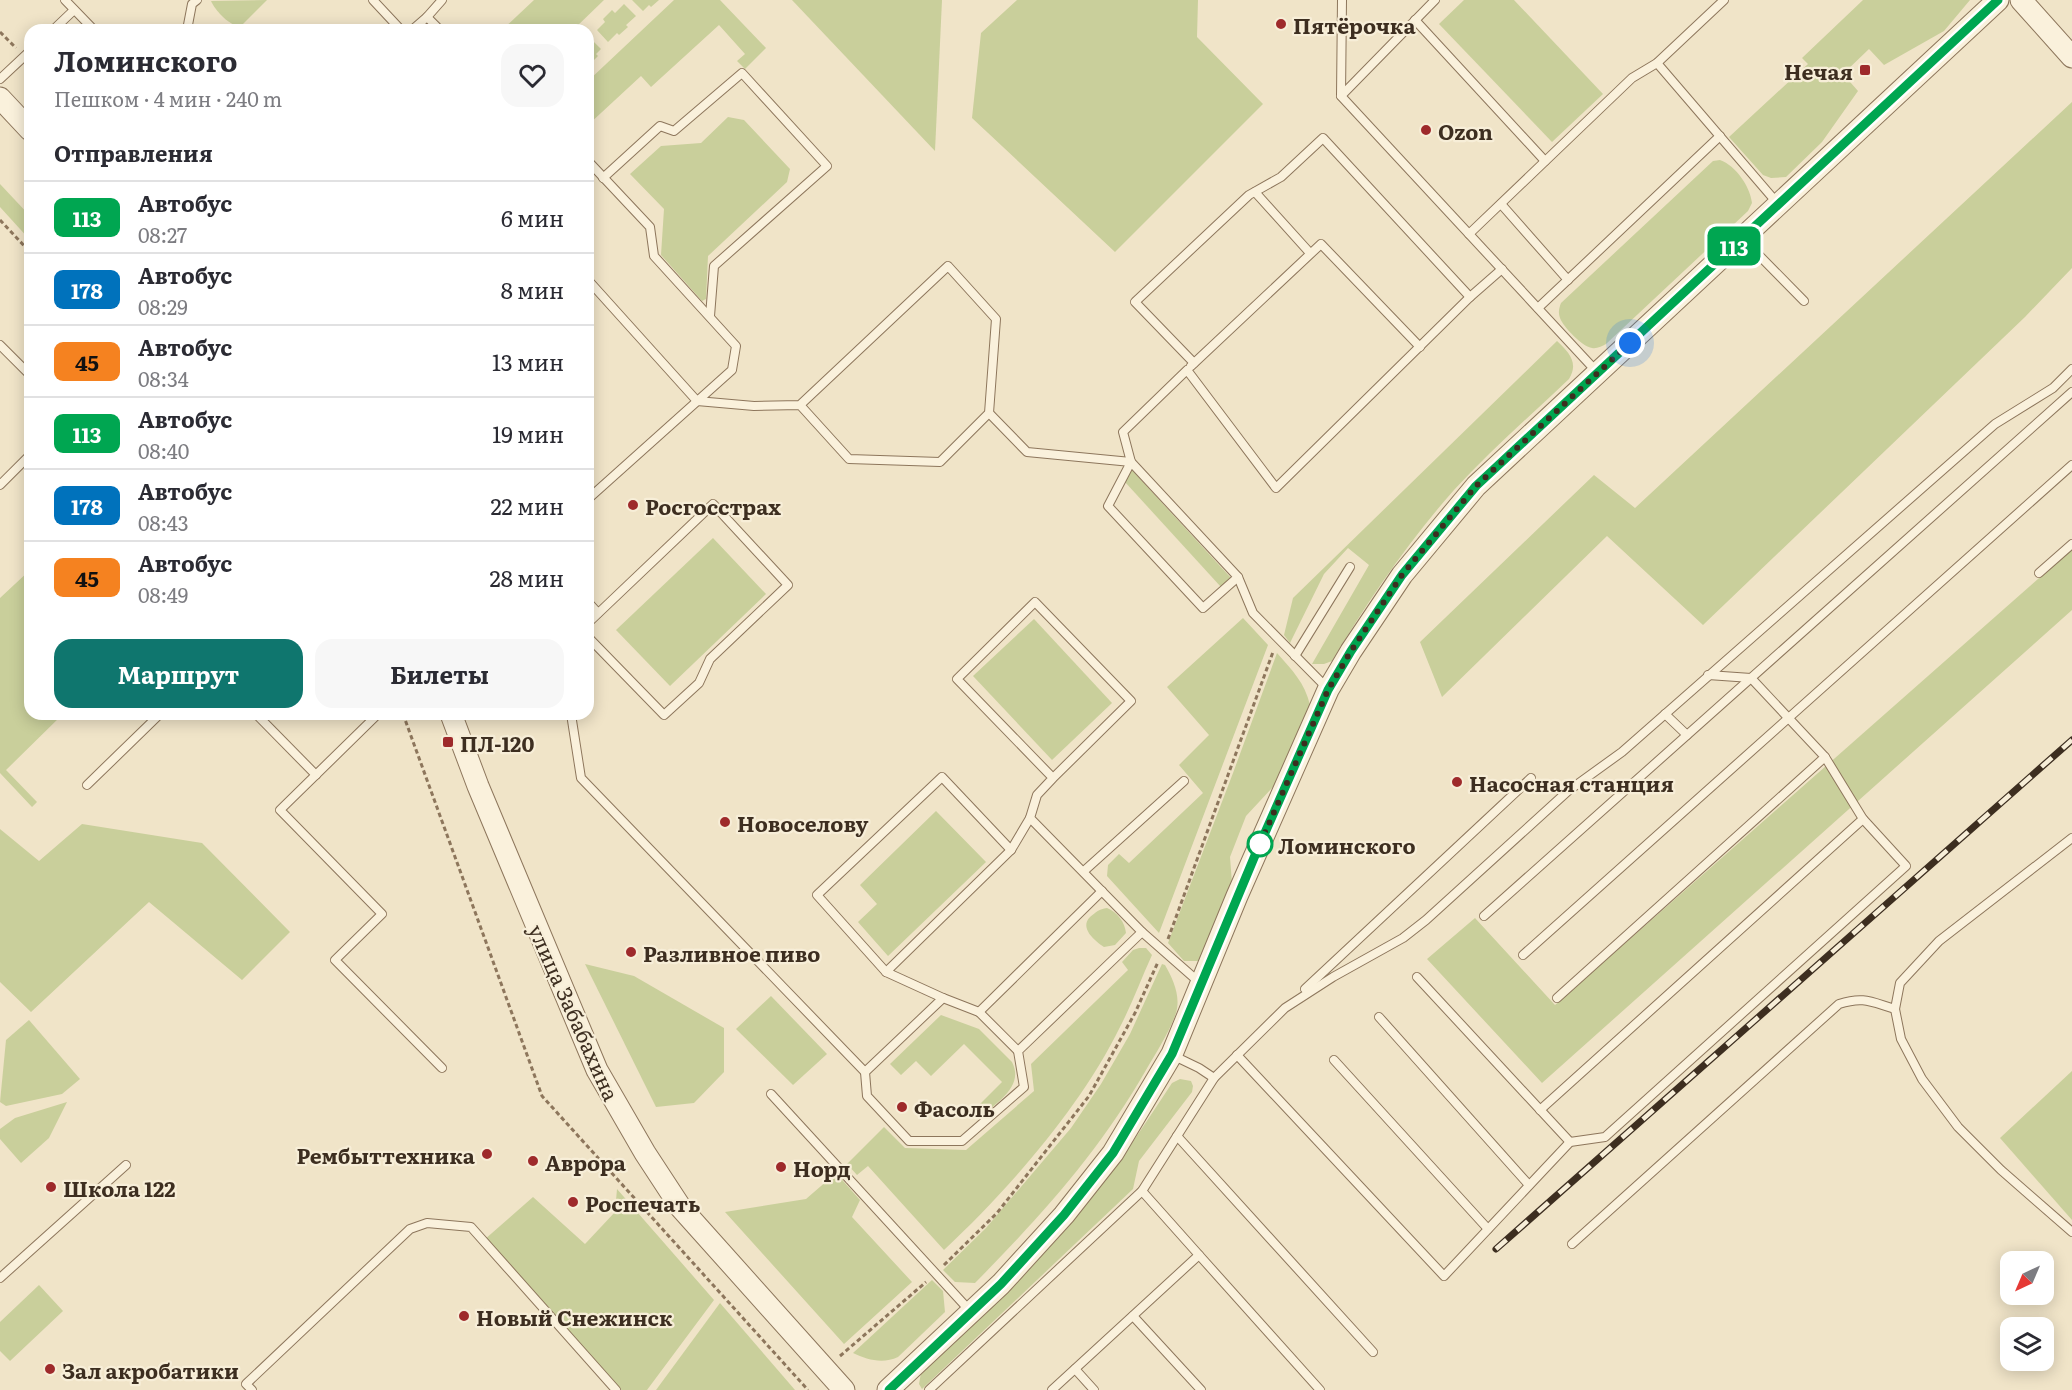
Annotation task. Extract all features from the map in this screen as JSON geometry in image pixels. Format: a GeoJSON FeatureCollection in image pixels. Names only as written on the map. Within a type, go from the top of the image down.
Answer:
{"type":"FeatureCollection","features":[{"type":"Feature","properties":{"kind":"street"},"geometry":{"type":"LineString","coordinates":[[888,1390],[1001,1284],[1064,1215],[1113,1153],[1172,1054],[1301,747],[1328,690],[1402,575],[1476,486],[1998,0]]}},
{"type":"Feature","properties":{"kind":"street"},"geometry":{"type":"LineString","coordinates":[[2021,0],[2072,57]]}},
{"type":"Feature","properties":{"kind":"street"},"geometry":{"type":"LineString","coordinates":[[0,98],[24,123]]}},
{"type":"Feature","properties":{"kind":"street","name":"улица Забабахина"},"geometry":{"type":"LineString","coordinates":[[453,720],[478,786],[597,1070],[645,1154],[681,1208],[844,1390]]}},
{"type":"Feature","properties":{"kind":"lane"},"geometry":{"type":"LineString","coordinates":[[65,0],[88,24]]}},
{"type":"Feature","properties":{"kind":"lane"},"geometry":{"type":"LineString","coordinates":[[373,0],[395,24]]}},
{"type":"Feature","properties":{"kind":"lane"},"geometry":{"type":"LineString","coordinates":[[419,24],[442,0]]}},
{"type":"Feature","properties":{"kind":"lane"},"geometry":{"type":"LineString","coordinates":[[1342,0],[1341,96],[1598,373]]}},
{"type":"Feature","properties":{"kind":"lane"},"geometry":{"type":"LineString","coordinates":[[1341,96],[1435,0]]}},
{"type":"Feature","properties":{"kind":"lane"},"geometry":{"type":"LineString","coordinates":[[1469,234],[1632,78],[1657,63],[1724,0]]}},
{"type":"Feature","properties":{"kind":"lane"},"geometry":{"type":"LineString","coordinates":[[188,24],[192,1]]}},
{"type":"Feature","properties":{"kind":"lane"},"geometry":{"type":"LineString","coordinates":[[59,24],[74,10]]}},
{"type":"Feature","properties":{"kind":"lane"},"geometry":{"type":"LineString","coordinates":[[427,17],[434,24]]}},
{"type":"Feature","properties":{"kind":"lane"},"geometry":{"type":"LineString","coordinates":[[1415,20],[1545,161]]}},
{"type":"Feature","properties":{"kind":"lane"},"geometry":{"type":"LineString","coordinates":[[0,79],[24,57]]}},
{"type":"Feature","properties":{"kind":"lane"},"geometry":{"type":"LineString","coordinates":[[1657,63],[1778,205]]}},
{"type":"Feature","properties":{"kind":"lane"},"geometry":{"type":"LineString","coordinates":[[603,178],[660,126],[674,131],[741,73],[828,165],[714,266],[710,316]]}},
{"type":"Feature","properties":{"kind":"lane"},"geometry":{"type":"LineString","coordinates":[[1538,308],[1720,136]]}},
{"type":"Feature","properties":{"kind":"lane"},"geometry":{"type":"LineString","coordinates":[[1194,363],[1135,302],[1249,195],[1281,177],[1323,138],[1470,297]]}},
{"type":"Feature","properties":{"kind":"lane"},"geometry":{"type":"LineString","coordinates":[[594,168],[650,227],[654,256],[736,346],[732,370],[594,494]]}},
{"type":"Feature","properties":{"kind":"lane"},"geometry":{"type":"LineString","coordinates":[[1255,192],[1310,253]]}},
{"type":"Feature","properties":{"kind":"lane"},"geometry":{"type":"LineString","coordinates":[[1501,204],[1568,280]]}},
{"type":"Feature","properties":{"kind":"lane"},"geometry":{"type":"LineString","coordinates":[[1742,238],[1804,301]]}},
{"type":"Feature","properties":{"kind":"lane"},"geometry":{"type":"LineString","coordinates":[[1328,690],[1253,613],[1238,577],[1131,462],[1123,432],[1321,244],[1420,347]]}},
{"type":"Feature","properties":{"kind":"lane"},"geometry":{"type":"LineString","coordinates":[[594,287],[697,400],[754,405],[800,405],[948,266],[996,319],[989,412],[940,462],[849,459],[800,405]]}},
{"type":"Feature","properties":{"kind":"lane"},"geometry":{"type":"LineString","coordinates":[[1187,370],[1276,488],[1470,297],[1502,269]]}},
{"type":"Feature","properties":{"kind":"lane"},"geometry":{"type":"LineString","coordinates":[[0,345],[24,369]]}},
{"type":"Feature","properties":{"kind":"lane"},"geometry":{"type":"LineString","coordinates":[[1285,1008],[1333,977],[1403,938],[1568,791],[1622,752],[1995,424],[2052,388],[2072,369]]}},
{"type":"Feature","properties":{"kind":"lane"},"geometry":{"type":"LineString","coordinates":[[1484,916],[2072,392]]}},
{"type":"Feature","properties":{"kind":"lane"},"geometry":{"type":"LineString","coordinates":[[989,412],[1027,452],[1131,462]]}},
{"type":"Feature","properties":{"kind":"lane"},"geometry":{"type":"LineString","coordinates":[[0,484],[24,461]]}},
{"type":"Feature","properties":{"kind":"lane"},"geometry":{"type":"LineString","coordinates":[[1131,462],[1108,506],[1116,515],[1203,608],[1238,577]]}},
{"type":"Feature","properties":{"kind":"lane"},"geometry":{"type":"LineString","coordinates":[[1523,955],[2072,465]]}},
{"type":"Feature","properties":{"kind":"lane"},"geometry":{"type":"LineString","coordinates":[[594,617],[713,504],[788,585],[710,659],[699,683],[664,715],[594,643]]}},
{"type":"Feature","properties":{"kind":"lane"},"geometry":{"type":"LineString","coordinates":[[2039,573],[2072,544]]}},
{"type":"Feature","properties":{"kind":"lane"},"geometry":{"type":"LineString","coordinates":[[1294,656],[1350,567]]}},
{"type":"Feature","properties":{"kind":"lane"},"geometry":{"type":"LineString","coordinates":[[886,972],[1011,850],[1030,818],[1037,795],[1131,702],[1035,602],[957,679],[1053,778]]}},
{"type":"Feature","properties":{"kind":"lane"},"geometry":{"type":"LineString","coordinates":[[594,609],[598,613]]}},
{"type":"Feature","properties":{"kind":"lane"},"geometry":{"type":"LineString","coordinates":[[1237,1056],[1444,1276],[1570,1142],[1605,1137],[1906,866],[1863,819],[1825,757],[1751,678],[1708,675]]}},
{"type":"Feature","properties":{"kind":"lane"},"geometry":{"type":"LineString","coordinates":[[1665,714],[1687,735]]}},
{"type":"Feature","properties":{"kind":"lane"},"geometry":{"type":"LineString","coordinates":[[87,785],[154,720]]}},
{"type":"Feature","properties":{"kind":"lane"},"geometry":{"type":"LineString","coordinates":[[262,720],[315,775]]}},
{"type":"Feature","properties":{"kind":"lane"},"geometry":{"type":"LineString","coordinates":[[372,720],[280,810],[382,914],[335,960],[442,1068]]}},
{"type":"Feature","properties":{"kind":"lane"},"geometry":{"type":"LineString","coordinates":[[572,720],[581,778],[865,1072],[867,1096],[909,1141],[962,1141],[1024,1087],[1018,1051],[979,1012],[886,972],[818,895],[942,777],[1011,850]]}},
{"type":"Feature","properties":{"kind":"lane"},"geometry":{"type":"LineString","coordinates":[[1557,998],[1825,757]]}},
{"type":"Feature","properties":{"kind":"lane"},"geometry":{"type":"LineString","coordinates":[[929,1390],[1142,1191],[1214,1078],[1285,1008],[1531,778]]}},
{"type":"Feature","properties":{"kind":"lane"},"geometry":{"type":"LineString","coordinates":[[1084,872],[1184,781]]}},
{"type":"Feature","properties":{"kind":"lane"},"geometry":{"type":"LineString","coordinates":[[1030,818],[1142,932],[1201,984]]}},
{"type":"Feature","properties":{"kind":"lane"},"geometry":{"type":"LineString","coordinates":[[1540,1110],[1863,819]]}},
{"type":"Feature","properties":{"kind":"lane"},"geometry":{"type":"LineString","coordinates":[[2072,838],[1939,941],[1900,983],[1895,1009],[1901,1039],[1922,1079],[1958,1127],[2001,1170],[2072,1232]]}},
{"type":"Feature","properties":{"kind":"lane"},"geometry":{"type":"LineString","coordinates":[[979,1012],[1102,891]]}},
{"type":"Feature","properties":{"kind":"lane"},"geometry":{"type":"LineString","coordinates":[[1018,1051],[1142,932]]}},
{"type":"Feature","properties":{"kind":"lane"},"geometry":{"type":"LineString","coordinates":[[1417,977],[1570,1142]]}},
{"type":"Feature","properties":{"kind":"lane"},"geometry":{"type":"LineString","coordinates":[[865,1072],[943,998]]}},
{"type":"Feature","properties":{"kind":"lane"},"geometry":{"type":"LineString","coordinates":[[1572,1244],[1839,1004],[1864,999],[1895,1009]]}},
{"type":"Feature","properties":{"kind":"lane"},"geometry":{"type":"LineString","coordinates":[[1379,1017],[1529,1185]]}},
{"type":"Feature","properties":{"kind":"lane"},"geometry":{"type":"LineString","coordinates":[[1172,1054],[1214,1078]]}},
{"type":"Feature","properties":{"kind":"lane"},"geometry":{"type":"LineString","coordinates":[[1334,1060],[1488,1229]]}},
{"type":"Feature","properties":{"kind":"lane"},"geometry":{"type":"LineString","coordinates":[[771,1094],[972,1312]]}},
{"type":"Feature","properties":{"kind":"lane"},"geometry":{"type":"LineString","coordinates":[[1177,1136],[1373,1352]]}},
{"type":"Feature","properties":{"kind":"lane"},"geometry":{"type":"LineString","coordinates":[[0,1278],[126,1164]]}},
{"type":"Feature","properties":{"kind":"lane"},"geometry":{"type":"LineString","coordinates":[[1142,1191],[1320,1390]]}},
{"type":"Feature","properties":{"kind":"lane"},"geometry":{"type":"LineString","coordinates":[[252,1390],[246,1384],[410,1229],[427,1222],[471,1227],[616,1390]]}},
{"type":"Feature","properties":{"kind":"lane"},"geometry":{"type":"LineString","coordinates":[[1052,1390],[1199,1255]]}},
{"type":"Feature","properties":{"kind":"lane"},"geometry":{"type":"LineString","coordinates":[[1133,1316],[1202,1390]]}},
{"type":"Feature","properties":{"kind":"lane"},"geometry":{"type":"LineString","coordinates":[[1075,1369],[1094,1390]]}},
{"type":"Feature","properties":{"kind":"path"},"geometry":{"type":"LineString","coordinates":[[0,219],[24,245]]}},
{"type":"Feature","properties":{"kind":"path"},"geometry":{"type":"LineString","coordinates":[[405,720],[542,1096],[808,1390],[825,1369],[935,1274],[997,1213],[1089,1096],[1134,1013],[1163,951],[1278,639]]}},
{"type":"Feature","properties":{"kind":"green space"},"geometry":{"type":"Polygon","coordinates":[[[267,0],[243,24],[229,22],[211,1],[267,0]]]}},
{"type":"Feature","properties":{"kind":"green space"},"geometry":{"type":"Polygon","coordinates":[[[534,0],[604,0],[579,24],[508,24],[534,0]]]}},
{"type":"Feature","properties":{"kind":"green space"},"geometry":{"type":"Polygon","coordinates":[[[632,0],[659,0],[643,11],[632,0]]]}},
{"type":"Feature","properties":{"kind":"green space"},"geometry":{"type":"Polygon","coordinates":[[[674,0],[720,0],[766,48],[745,69],[737,61],[745,54],[719,25],[651,87],[641,76],[594,119],[594,75],[674,0]]]}},
{"type":"Feature","properties":{"kind":"green space"},"geometry":{"type":"Polygon","coordinates":[[[792,0],[942,0],[935,151],[792,0]]]}},
{"type":"Feature","properties":{"kind":"green space"},"geometry":{"type":"Polygon","coordinates":[[[1017,0],[1198,0],[1197,37],[1263,104],[1115,252],[972,118],[981,33],[1017,0]]]}},
{"type":"Feature","properties":{"kind":"green space"},"geometry":{"type":"Polygon","coordinates":[[[1464,0],[1514,0],[1603,94],[1552,142],[1439,24],[1464,0]]]}},
{"type":"Feature","properties":{"kind":"green space"},"geometry":{"type":"Polygon","coordinates":[[[1863,0],[1970,0],[1944,31],[1884,65],[1869,49],[1843,74],[1858,91],[1822,142],[1786,177],[1771,178],[1763,175],[1729,137],[1808,64],[1802,58],[1863,0]]]}},
{"type":"Feature","properties":{"kind":"green space"},"geometry":{"type":"Polygon","coordinates":[[[624,4],[636,16],[626,25],[628,27],[608,42],[597,30],[612,10],[615,13],[624,4]]]}},
{"type":"Feature","properties":{"kind":"green space"},"geometry":{"type":"Polygon","coordinates":[[[594,42],[601,49],[596,54],[598,56],[594,60],[594,42]]]}},
{"type":"Feature","properties":{"kind":"green space"},"geometry":{"type":"Polygon","coordinates":[[[2072,102],[2072,268],[2025,317],[1703,625],[1607,536],[1442,697],[1420,642],[1594,475],[1635,508],[2072,102]]]}},
{"type":"Feature","properties":{"kind":"green space"},"geometry":{"type":"Polygon","coordinates":[[[728,117],[744,120],[790,169],[787,182],[708,256],[706,299],[702,301],[661,255],[664,209],[630,174],[661,146],[701,143],[728,117]]]}},
{"type":"Feature","properties":{"kind":"green space"},"geometry":{"type":"Polygon","coordinates":[[[1720,160],[1737,172],[1745,184],[1752,203],[1748,211],[1606,344],[1598,348],[1588,347],[1574,336],[1560,318],[1561,303],[1713,161],[1720,160]]]}},
{"type":"Feature","properties":{"kind":"green space"},"geometry":{"type":"Polygon","coordinates":[[[0,184],[24,210],[24,233],[0,207],[0,184]]]}},
{"type":"Feature","properties":{"kind":"green space"},"geometry":{"type":"Polygon","coordinates":[[[1557,341],[1569,354],[1573,363],[1569,379],[1482,461],[1437,510],[1389,573],[1332,661],[1312,664],[1369,565],[1348,548],[1324,574],[1290,643],[1284,635],[1293,598],[1557,341]]]}},
{"type":"Feature","properties":{"kind":"green space"},"geometry":{"type":"Polygon","coordinates":[[[1131,469],[1231,578],[1221,587],[1125,482],[1131,469]]]}},
{"type":"Feature","properties":{"kind":"green space"},"geometry":{"type":"Polygon","coordinates":[[[713,538],[766,594],[670,686],[616,630],[713,538]]]}},
{"type":"Feature","properties":{"kind":"green space"},"geometry":{"type":"Polygon","coordinates":[[[2072,549],[2072,610],[1542,1083],[1427,959],[1475,918],[1555,1005],[2072,549]]]}},
{"type":"Feature","properties":{"kind":"green space"},"geometry":{"type":"Polygon","coordinates":[[[24,576],[24,720],[57,720],[6,770],[37,802],[32,807],[0,773],[0,598],[24,576]]]}},
{"type":"Feature","properties":{"kind":"green space"},"geometry":{"type":"Polygon","coordinates":[[[1243,618],[1268,645],[1159,933],[1107,876],[1108,865],[1119,854],[1129,863],[1203,793],[1179,765],[1209,735],[1167,687],[1243,618]]]}},
{"type":"Feature","properties":{"kind":"green space"},"geometry":{"type":"Polygon","coordinates":[[[1034,619],[1112,703],[1052,760],[973,676],[1034,619]]]}},
{"type":"Feature","properties":{"kind":"green space"},"geometry":{"type":"Polygon","coordinates":[[[1277,653],[1301,683],[1310,705],[1273,787],[1246,816],[1230,857],[1232,883],[1200,961],[1184,961],[1168,943],[1277,653]]]}},
{"type":"Feature","properties":{"kind":"green space"},"geometry":{"type":"Polygon","coordinates":[[[936,811],[986,862],[888,956],[858,922],[877,904],[860,885],[936,811]]]}},
{"type":"Feature","properties":{"kind":"green space"},"geometry":{"type":"Polygon","coordinates":[[[82,824],[202,843],[290,932],[242,980],[149,902],[31,1012],[0,982],[0,829],[39,861],[82,824]]]}},
{"type":"Feature","properties":{"kind":"green space"},"geometry":{"type":"Polygon","coordinates":[[[1107,908],[1120,918],[1126,933],[1115,945],[1104,947],[1090,934],[1086,925],[1090,917],[1107,908]]]}},
{"type":"Feature","properties":{"kind":"green space"},"geometry":{"type":"Polygon","coordinates":[[[1146,948],[1152,955],[1120,1027],[1085,1087],[1042,1146],[1018,1174],[944,1250],[868,1166],[857,1175],[847,1164],[884,1127],[905,1148],[966,1150],[1034,1091],[1031,1064],[1128,970],[1122,962],[1133,950],[1146,948]]]}},
{"type":"Feature","properties":{"kind":"green space"},"geometry":{"type":"Polygon","coordinates":[[[585,964],[634,976],[724,1028],[724,1072],[694,1103],[656,1107],[585,964]]]}},
{"type":"Feature","properties":{"kind":"green space"},"geometry":{"type":"Polygon","coordinates":[[[1162,964],[1171,976],[1175,988],[1178,1000],[1176,1013],[1128,1100],[1068,1182],[999,1258],[975,1283],[955,1282],[943,1270],[986,1228],[1071,1128],[1101,1084],[1130,1034],[1162,964]]]}},
{"type":"Feature","properties":{"kind":"green space"},"geometry":{"type":"Polygon","coordinates":[[[771,996],[827,1054],[793,1085],[736,1029],[771,996]]]}},
{"type":"Feature","properties":{"kind":"green space"},"geometry":{"type":"Polygon","coordinates":[[[941,1015],[979,1029],[1012,1062],[1015,1079],[1011,1087],[1000,1101],[979,1118],[970,1114],[1002,1082],[964,1044],[931,1076],[916,1061],[901,1075],[890,1064],[941,1015]]]}},
{"type":"Feature","properties":{"kind":"green space"},"geometry":{"type":"Polygon","coordinates":[[[29,1020],[80,1079],[62,1094],[6,1106],[0,1102],[6,1040],[29,1020]]]}},
{"type":"Feature","properties":{"kind":"green space"},"geometry":{"type":"Polygon","coordinates":[[[2072,1071],[2072,1220],[2000,1138],[2072,1071]]]}},
{"type":"Feature","properties":{"kind":"green space"},"geometry":{"type":"Polygon","coordinates":[[[1180,1079],[1191,1081],[1192,1092],[1139,1161],[1133,1189],[922,1389],[919,1384],[921,1373],[1004,1293],[1082,1210],[1172,1083],[1180,1079]]]}},
{"type":"Feature","properties":{"kind":"green space"},"geometry":{"type":"Polygon","coordinates":[[[67,1102],[49,1138],[21,1163],[0,1139],[0,1129],[15,1118],[67,1102]]]}},
{"type":"Feature","properties":{"kind":"green space"},"geometry":{"type":"Polygon","coordinates":[[[836,1173],[860,1200],[852,1217],[912,1282],[844,1344],[725,1212],[806,1199],[836,1173]]]}},
{"type":"Feature","properties":{"kind":"green space"},"geometry":{"type":"Polygon","coordinates":[[[617,1189],[714,1300],[647,1390],[619,1390],[484,1240],[533,1197],[585,1244],[615,1212],[617,1189]]]}},
{"type":"Feature","properties":{"kind":"green space"},"geometry":{"type":"Polygon","coordinates":[[[932,1280],[943,1291],[945,1312],[898,1357],[875,1360],[853,1353],[932,1280]]]}},
{"type":"Feature","properties":{"kind":"green space"},"geometry":{"type":"Polygon","coordinates":[[[39,1285],[63,1311],[10,1361],[0,1351],[0,1322],[39,1285]]]}},
{"type":"Feature","properties":{"kind":"green space"},"geometry":{"type":"Polygon","coordinates":[[[720,1303],[795,1390],[656,1390],[720,1303]]]}},
{"type":"Feature","properties":{"kind":"railway"},"geometry":{"type":"LineString","coordinates":[[1496,1249],[2072,740]]}},
{"type":"Feature","properties":{"kind":"bus line","name":"113"},"geometry":{"type":"LineString","coordinates":[[889,1390],[1001,1284],[1064,1215],[1113,1153],[1172,1054],[1310,726],[1328,690],[1402,575],[1476,486],[1998,0]]}},
{"type":"Feature","properties":{"kind":"place","name":"Пятёрочка"},"geometry":{"type":"Point","coordinates":[1281,24]}},
{"type":"Feature","properties":{"kind":"place","name":"Нечая"},"geometry":{"type":"Point","coordinates":[1865,70]}},
{"type":"Feature","properties":{"kind":"place","name":"Ozon"},"geometry":{"type":"Point","coordinates":[1426,130]}},
{"type":"Feature","properties":{"kind":"place","name":"Росгосстрах"},"geometry":{"type":"Point","coordinates":[633,505]}},
{"type":"Feature","properties":{"kind":"place","name":"ПЛ-120"},"geometry":{"type":"Point","coordinates":[448,742]}},
{"type":"Feature","properties":{"kind":"place","name":"Насосная станция"},"geometry":{"type":"Point","coordinates":[1457,782]}},
{"type":"Feature","properties":{"kind":"place","name":"Новоселову"},"geometry":{"type":"Point","coordinates":[725,822]}},
{"type":"Feature","properties":{"kind":"place","name":"Ломинского"},"geometry":{"type":"Point","coordinates":[1260,844]}},
{"type":"Feature","properties":{"kind":"place","name":"Разливное пиво"},"geometry":{"type":"Point","coordinates":[631,952]}},
{"type":"Feature","properties":{"kind":"place","name":"Фасоль"},"geometry":{"type":"Point","coordinates":[902,1107]}},
{"type":"Feature","properties":{"kind":"place","name":"Рембыттехника"},"geometry":{"type":"Point","coordinates":[487,1154]}},
{"type":"Feature","properties":{"kind":"place","name":"Аврора"},"geometry":{"type":"Point","coordinates":[533,1161]}},
{"type":"Feature","properties":{"kind":"place","name":"Норд"},"geometry":{"type":"Point","coordinates":[781,1167]}},
{"type":"Feature","properties":{"kind":"place","name":"Школа 122"},"geometry":{"type":"Point","coordinates":[51,1187]}},
{"type":"Feature","properties":{"kind":"place","name":"Роспечать"},"geometry":{"type":"Point","coordinates":[573,1202]}},
{"type":"Feature","properties":{"kind":"place","name":"Новый Снежинск"},"geometry":{"type":"Point","coordinates":[464,1316]}},
{"type":"Feature","properties":{"kind":"place","name":"Зал акробатики"},"geometry":{"type":"Point","coordinates":[50,1369]}},
{"type":"Feature","properties":{"kind":"route"},"geometry":{"type":"LineString","coordinates":[[1260,844],[1256,853],[1310,726],[1328,690],[1402,575],[1476,486],[1630,343]]}}]}
